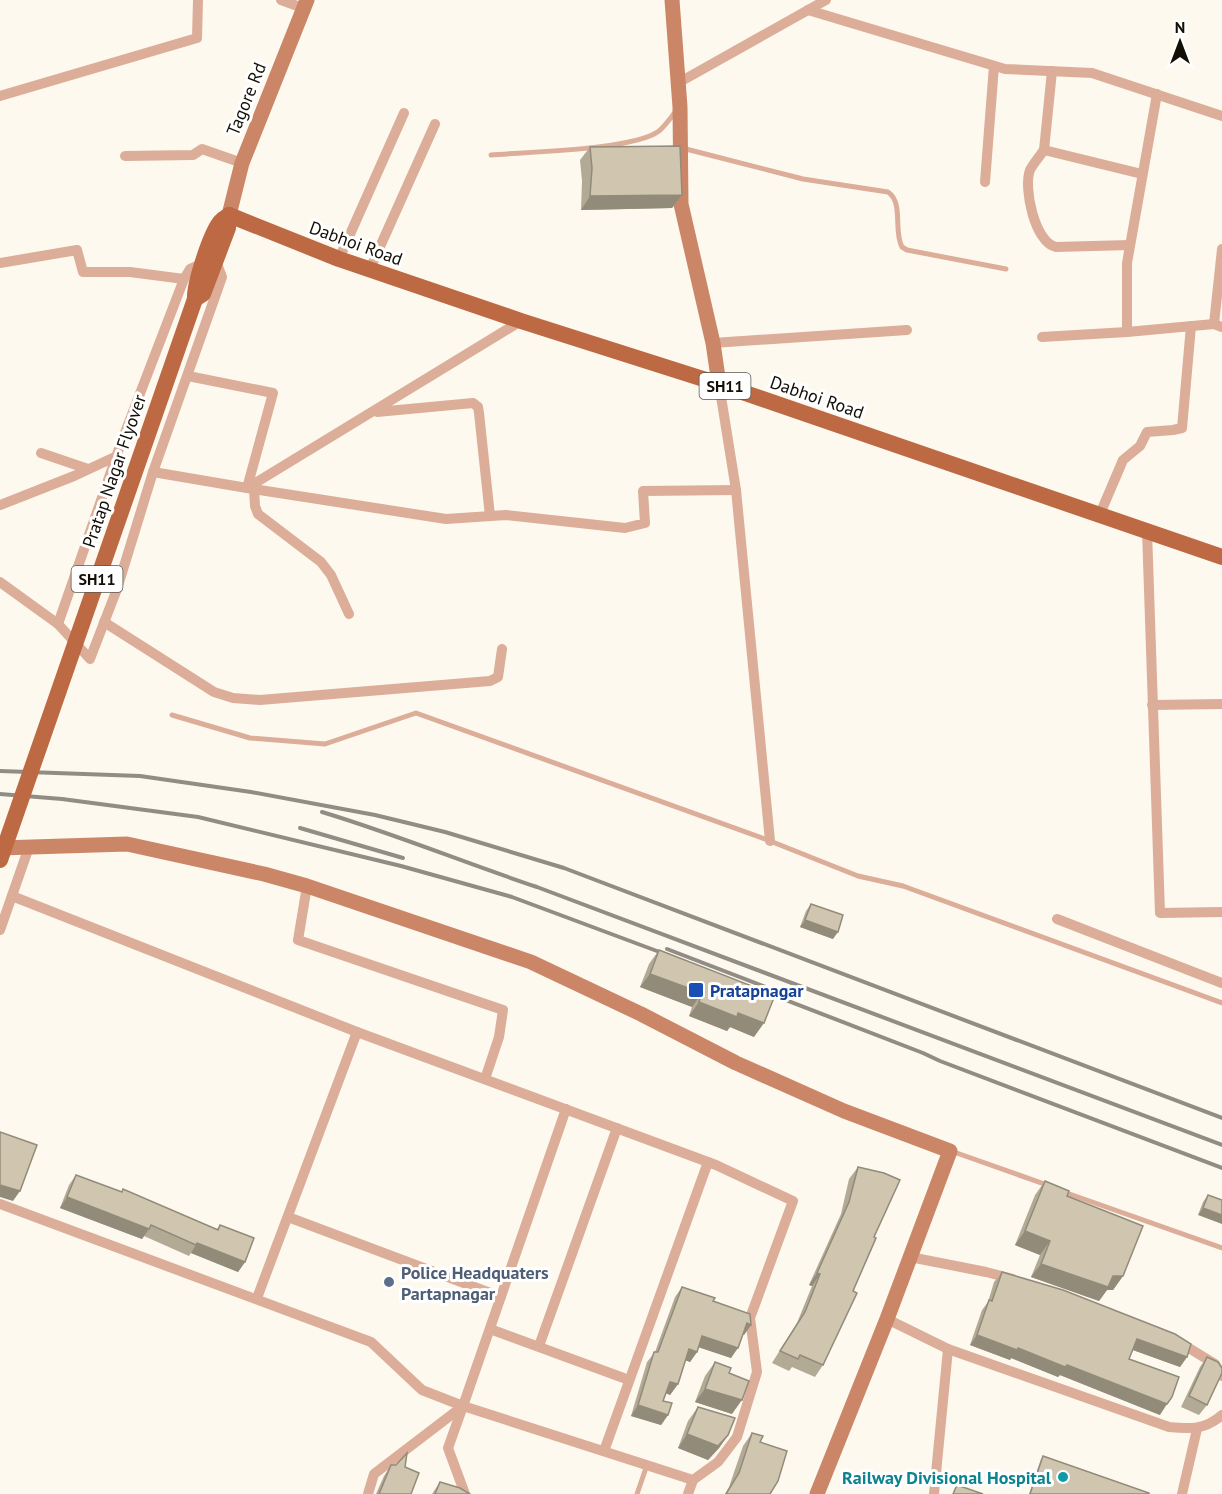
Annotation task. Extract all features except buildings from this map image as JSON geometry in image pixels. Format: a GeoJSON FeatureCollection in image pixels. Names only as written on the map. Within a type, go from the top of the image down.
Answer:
{"type":"FeatureCollection","features":[{"type":"Feature","properties":{"kind":"main road","name":"Dabhoi Road"},"geometry":{"type":"LineString","coordinates":[[229,215],[339,259],[521,321],[719,384],[1222,556]]}},
{"type":"Feature","properties":{"kind":"main road","name":"Pratap Nagar Flyover"},"geometry":{"type":"LineString","coordinates":[[0,860],[195,298],[194,287],[221,221],[229,215]]}},
{"type":"Feature","properties":{"kind":"street"},"geometry":{"type":"LineString","coordinates":[[0,96],[197,38],[198,0]]}},
{"type":"Feature","properties":{"kind":"street"},"geometry":{"type":"LineString","coordinates":[[281,0],[305,4]]}},
{"type":"Feature","properties":{"kind":"street"},"geometry":{"type":"LineString","coordinates":[[672,0],[680,107],[681,204],[712,343],[736,490],[770,841]]}},
{"type":"Feature","properties":{"kind":"street"},"geometry":{"type":"LineString","coordinates":[[678,83],[826,0]]}},
{"type":"Feature","properties":{"kind":"street","name":"Tagore Rd"},"geometry":{"type":"LineString","coordinates":[[229,215],[242,162],[305,4]]}},
{"type":"Feature","properties":{"kind":"street"},"geometry":{"type":"LineString","coordinates":[[808,10],[1005,69],[1092,73],[1222,116]]}},
{"type":"Feature","properties":{"kind":"street"},"geometry":{"type":"LineString","coordinates":[[985,182],[994,66]]}},
{"type":"Feature","properties":{"kind":"street"},"geometry":{"type":"LineString","coordinates":[[1052,71],[1044,150],[1029,172],[1030,205],[1043,239],[1052,247],[1130,246]]}},
{"type":"Feature","properties":{"kind":"street"},"geometry":{"type":"LineString","coordinates":[[1127,332],[1127,263],[1156,94]]}},
{"type":"Feature","properties":{"kind":"street"},"geometry":{"type":"LineString","coordinates":[[339,259],[404,113]]}},
{"type":"Feature","properties":{"kind":"street"},"geometry":{"type":"LineString","coordinates":[[370,269],[435,124]]}},
{"type":"Feature","properties":{"kind":"street"},"geometry":{"type":"LineString","coordinates":[[125,156],[192,155],[202,149],[242,162]]}},
{"type":"Feature","properties":{"kind":"street"},"geometry":{"type":"LineString","coordinates":[[1044,150],[1142,174]]}},
{"type":"Feature","properties":{"kind":"street"},"geometry":{"type":"LineString","coordinates":[[1042,337],[1218,326],[1222,249]]}},
{"type":"Feature","properties":{"kind":"street"},"geometry":{"type":"LineString","coordinates":[[0,263],[77,250],[83,272],[202,271],[222,277],[153,472],[117,588],[90,659],[58,624],[0,582]]}},
{"type":"Feature","properties":{"kind":"street"},"geometry":{"type":"LineString","coordinates":[[58,624],[117,456],[202,271]]}},
{"type":"Feature","properties":{"kind":"street"},"geometry":{"type":"LineString","coordinates":[[251,488],[521,321]]}},
{"type":"Feature","properties":{"kind":"street"},"geometry":{"type":"LineString","coordinates":[[1100,514],[1123,460],[1140,446],[1147,432],[1182,428],[1191,326]]}},
{"type":"Feature","properties":{"kind":"street"},"geometry":{"type":"LineString","coordinates":[[712,343],[907,330]]}},
{"type":"Feature","properties":{"kind":"street"},"geometry":{"type":"LineString","coordinates":[[188,376],[273,393],[251,488],[255,506],[258,514],[321,562],[331,575],[349,614]]}},
{"type":"Feature","properties":{"kind":"street"},"geometry":{"type":"LineString","coordinates":[[371,412],[473,403],[479,413],[490,516]]}},
{"type":"Feature","properties":{"kind":"street"},"geometry":{"type":"LineString","coordinates":[[40,453],[88,469]]}},
{"type":"Feature","properties":{"kind":"street"},"geometry":{"type":"LineString","coordinates":[[0,505],[117,456]]}},
{"type":"Feature","properties":{"kind":"street"},"geometry":{"type":"LineString","coordinates":[[153,472],[446,519],[506,515],[625,528],[645,523],[644,491],[736,490]]}},
{"type":"Feature","properties":{"kind":"street"},"geometry":{"type":"LineString","coordinates":[[1147,531],[1160,913],[1222,912]]}},
{"type":"Feature","properties":{"kind":"street"},"geometry":{"type":"LineString","coordinates":[[104,622],[214,692],[233,698],[260,700],[490,681],[498,677],[502,649]]}},
{"type":"Feature","properties":{"kind":"street"},"geometry":{"type":"LineString","coordinates":[[1152,705],[1222,704]]}},
{"type":"Feature","properties":{"kind":"street"},"geometry":{"type":"LineString","coordinates":[[0,848],[127,844],[307,886],[531,962],[641,1014],[736,1063],[844,1111],[950,1150],[887,1319],[817,1494]]}},
{"type":"Feature","properties":{"kind":"street"},"geometry":{"type":"LineString","coordinates":[[0,930],[29,847]]}},
{"type":"Feature","properties":{"kind":"street"},"geometry":{"type":"LineString","coordinates":[[307,886],[298,940],[503,1010],[499,1037],[484,1079]]}},
{"type":"Feature","properties":{"kind":"street"},"geometry":{"type":"LineString","coordinates":[[12,896],[357,1032],[708,1162],[793,1201],[750,1318],[757,1372],[737,1437],[718,1462],[693,1480],[688,1494]]}},
{"type":"Feature","properties":{"kind":"street"},"geometry":{"type":"LineString","coordinates":[[1057,919],[1222,983]]}},
{"type":"Feature","properties":{"kind":"street"},"geometry":{"type":"LineString","coordinates":[[257,1298],[357,1032]]}},
{"type":"Feature","properties":{"kind":"street"},"geometry":{"type":"LineString","coordinates":[[465,1494],[448,1448],[566,1109]]}},
{"type":"Feature","properties":{"kind":"street"},"geometry":{"type":"LineString","coordinates":[[539,1346],[617,1128]]}},
{"type":"Feature","properties":{"kind":"street"},"geometry":{"type":"LineString","coordinates":[[604,1451],[708,1162]]}},
{"type":"Feature","properties":{"kind":"street"},"geometry":{"type":"LineString","coordinates":[[0,1204],[371,1342],[422,1390],[463,1406],[693,1480]]}},
{"type":"Feature","properties":{"kind":"street"},"geometry":{"type":"LineString","coordinates":[[288,1217],[501,1297]]}},
{"type":"Feature","properties":{"kind":"street"},"geometry":{"type":"LineString","coordinates":[[910,1257],[986,1272],[1027,1284]]}},
{"type":"Feature","properties":{"kind":"street"},"geometry":{"type":"LineString","coordinates":[[887,1319],[948,1349],[1168,1427],[1197,1429],[1214,1422],[1222,1415]]}},
{"type":"Feature","properties":{"kind":"street"},"geometry":{"type":"LineString","coordinates":[[490,1329],[629,1380]]}},
{"type":"Feature","properties":{"kind":"street"},"geometry":{"type":"LineString","coordinates":[[1167,1335],[1215,1364],[1222,1376]]}},
{"type":"Feature","properties":{"kind":"street"},"geometry":{"type":"LineString","coordinates":[[934,1494],[948,1349]]}},
{"type":"Feature","properties":{"kind":"street"},"geometry":{"type":"LineString","coordinates":[[368,1494],[374,1474],[463,1406]]}},
{"type":"Feature","properties":{"kind":"street"},"geometry":{"type":"LineString","coordinates":[[1182,1494],[1197,1429]]}},
{"type":"Feature","properties":{"kind":"lane"},"geometry":{"type":"LineString","coordinates":[[491,155],[595,147],[645,138],[658,131],[680,107]]}},
{"type":"Feature","properties":{"kind":"lane"},"geometry":{"type":"LineString","coordinates":[[680,148],[803,179],[888,192],[896,201],[898,237],[902,247],[907,250],[1006,269]]}},
{"type":"Feature","properties":{"kind":"lane"},"geometry":{"type":"LineString","coordinates":[[172,715],[250,738],[325,744],[416,712],[770,841],[858,876],[903,886],[1222,1003]]}},
{"type":"Feature","properties":{"kind":"lane"},"geometry":{"type":"LineString","coordinates":[[950,1150],[1222,1248]]}},
{"type":"Feature","properties":{"kind":"lane"},"geometry":{"type":"LineString","coordinates":[[637,1494],[647,1465]]}},
{"type":"Feature","properties":{"kind":"railway"},"geometry":{"type":"LineString","coordinates":[[0,771],[140,776],[251,792],[375,815],[445,832],[564,868],[1222,1118]]}},
{"type":"Feature","properties":{"kind":"railway"},"geometry":{"type":"LineString","coordinates":[[0,794],[62,799],[198,817],[401,866],[512,897],[673,957]]}},
{"type":"Feature","properties":{"kind":"railway"},"geometry":{"type":"LineString","coordinates":[[322,812],[537,887],[1222,1145]]}},
{"type":"Feature","properties":{"kind":"railway"},"geometry":{"type":"LineString","coordinates":[[300,828],[403,858]]}},
{"type":"Feature","properties":{"kind":"railway"},"geometry":{"type":"LineString","coordinates":[[667,949],[771,989]]}},
{"type":"Feature","properties":{"kind":"railway"},"geometry":{"type":"LineString","coordinates":[[760,990],[1222,1168]]}},
{"type":"Feature","properties":{"kind":"place","name":"Pratapnagar"},"geometry":{"type":"Point","coordinates":[696,990]}},
{"type":"Feature","properties":{"kind":"place","name":"Police Headquaters Partapnagar"},"geometry":{"type":"Point","coordinates":[389,1282]}},
{"type":"Feature","properties":{"kind":"place","name":"Railway Divisional Hospital"},"geometry":{"type":"Point","coordinates":[1063,1477]}}]}
